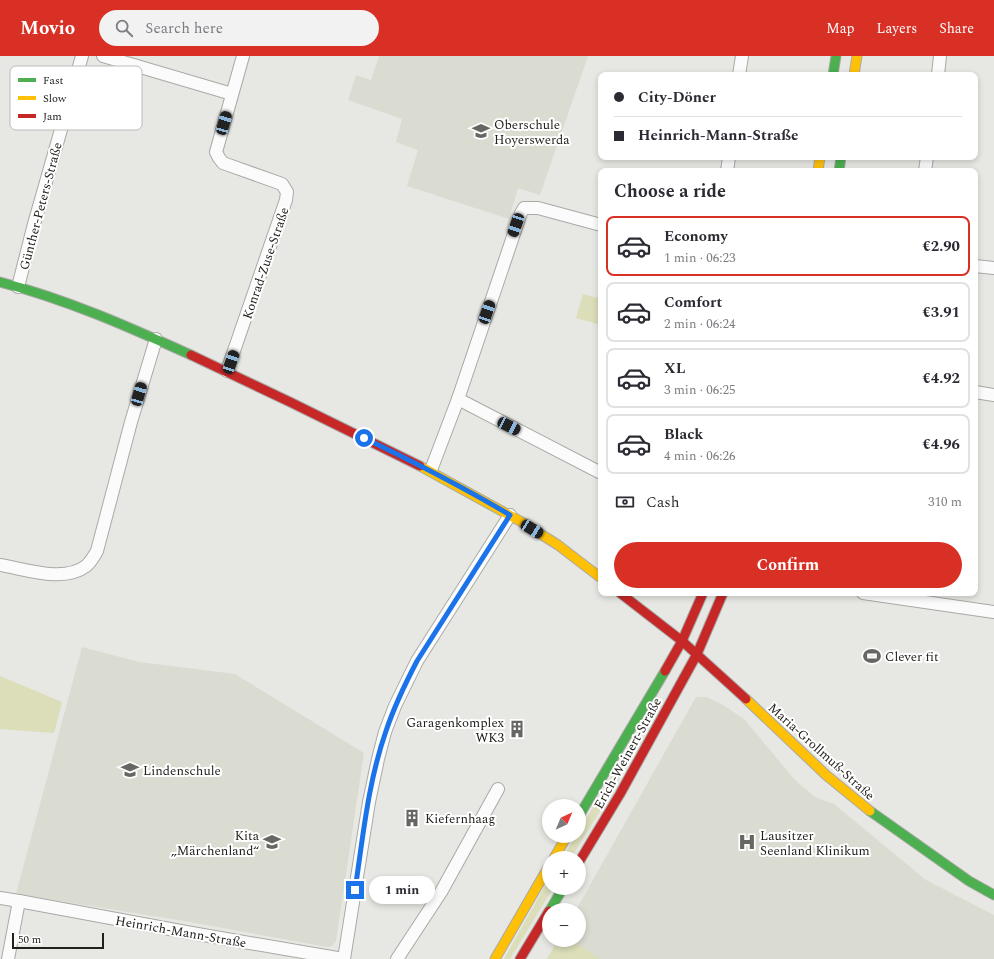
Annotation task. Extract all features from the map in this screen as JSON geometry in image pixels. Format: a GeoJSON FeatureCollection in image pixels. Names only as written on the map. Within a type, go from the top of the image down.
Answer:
{"type":"FeatureCollection","features":[{"type":"Feature","properties":{"kind":"street","name":"Günther-Peters-Straße"},"geometry":{"type":"LineString","coordinates":[[79,66],[82,56]]}},
{"type":"Feature","properties":{"kind":"street"},"geometry":{"type":"LineString","coordinates":[[102,56],[136,66]]}},
{"type":"Feature","properties":{"kind":"street","name":"Konrad-Zuse-Straße"},"geometry":{"type":"LineString","coordinates":[[227,371],[286,200],[286,192],[282,184],[229,166],[223,163],[216,152],[243,56]]}},
{"type":"Feature","properties":{"kind":"street"},"geometry":{"type":"LineString","coordinates":[[739,72],[742,56]]}},
{"type":"Feature","properties":{"kind":"street"},"geometry":{"type":"LineString","coordinates":[[833,72],[836,56]]}},
{"type":"Feature","properties":{"kind":"street"},"geometry":{"type":"LineString","coordinates":[[854,72],[857,56]]}},
{"type":"Feature","properties":{"kind":"street"},"geometry":{"type":"LineString","coordinates":[[938,72],[940,56]]}},
{"type":"Feature","properties":{"kind":"street"},"geometry":{"type":"LineString","coordinates":[[142,68],[232,94]]}},
{"type":"Feature","properties":{"kind":"street","name":"Günther-Peters-Straße"},"geometry":{"type":"LineString","coordinates":[[18,287],[61,130]]}},
{"type":"Feature","properties":{"kind":"street"},"geometry":{"type":"LineString","coordinates":[[431,470],[458,399],[520,213],[524,208],[538,208],[598,224]]}},
{"type":"Feature","properties":{"kind":"street"},"geometry":{"type":"LineString","coordinates":[[978,266],[994,268]]}},
{"type":"Feature","properties":{"kind":"street"},"geometry":{"type":"LineString","coordinates":[[0,282],[84,309],[156,339],[227,371],[431,470],[477,495],[554,542],[598,576]]}},
{"type":"Feature","properties":{"kind":"street"},"geometry":{"type":"LineString","coordinates":[[0,565],[54,575],[76,572],[92,560],[97,551],[131,422],[156,339]]}},
{"type":"Feature","properties":{"kind":"street"},"geometry":{"type":"LineString","coordinates":[[978,392],[994,395]]}},
{"type":"Feature","properties":{"kind":"street"},"geometry":{"type":"LineString","coordinates":[[458,399],[598,471]]}},
{"type":"Feature","properties":{"kind":"street","name":"Heinrich-Mann-Straße"},"geometry":{"type":"LineString","coordinates":[[0,898],[200,935],[344,959],[369,802],[385,732],[395,706],[417,661],[510,515]]}},
{"type":"Feature","properties":{"kind":"street","name":"Maria-Grollmuß-Straße"},"geometry":{"type":"LineString","coordinates":[[624,596],[697,654],[826,775],[855,799],[930,854],[994,895]]}},
{"type":"Feature","properties":{"kind":"street","name":"Erich-Weinert-Straße"},"geometry":{"type":"LineString","coordinates":[[586,804],[664,674],[682,641],[702,596]]}},
{"type":"Feature","properties":{"kind":"street","name":"Erich-Weinert-Straße"},"geometry":{"type":"LineString","coordinates":[[586,851],[620,794],[697,654],[721,596]]}},
{"type":"Feature","properties":{"kind":"street"},"geometry":{"type":"LineString","coordinates":[[902,596],[940,599],[994,612]]}},
{"type":"Feature","properties":{"kind":"street"},"geometry":{"type":"LineString","coordinates":[[397,959],[441,892],[498,789]]}},
{"type":"Feature","properties":{"kind":"street"},"geometry":{"type":"LineString","coordinates":[[495,959],[542,878]]}},
{"type":"Feature","properties":{"kind":"street"},"geometry":{"type":"LineString","coordinates":[[8,959],[19,901]]}},
{"type":"Feature","properties":{"kind":"street"},"geometry":{"type":"LineString","coordinates":[[520,959],[542,923]]}},
{"type":"Feature","properties":{"kind":"shaded area","name":"Oberschule Hoyerswerda"},"geometry":{"type":"Polygon","coordinates":[[[379,56],[588,56],[540,195],[518,188],[509,219],[407,186],[418,150],[396,142],[402,119],[348,100],[356,75],[371,80],[379,56]]]}},
{"type":"Feature","properties":{"kind":"shaded area"},"geometry":{"type":"Polygon","coordinates":[[[82,647],[139,662],[235,674],[364,753],[336,941],[332,946],[327,947],[184,921],[16,894],[82,647]]]}},
{"type":"Feature","properties":{"kind":"shaded area","name":"Lausitzer Seenland Klinikum"},"geometry":{"type":"Polygon","coordinates":[[[696,697],[707,697],[725,706],[745,720],[795,780],[815,797],[834,804],[926,880],[994,915],[994,959],[547,959],[554,947],[586,947],[586,903],[580,903],[584,895],[586,895],[586,892],[696,697]]]}},
{"type":"Feature","properties":{"kind":"green space"},"geometry":{"type":"Polygon","coordinates":[[[583,294],[598,298],[598,324],[576,318],[583,294]]]}},
{"type":"Feature","properties":{"kind":"green space"},"geometry":{"type":"Polygon","coordinates":[[[0,676],[62,702],[54,733],[0,729],[0,676]]]}},
{"type":"Feature","properties":{"kind":"green space"},"geometry":{"type":"Polygon","coordinates":[[[646,718],[649,720],[613,790],[586,834],[586,819],[646,718]]]}},
{"type":"Feature","properties":{"kind":"green space"},"geometry":{"type":"Polygon","coordinates":[[[572,843],[580,843],[575,851],[566,851],[572,843]]]}},
{"type":"Feature","properties":{"kind":"green space"},"geometry":{"type":"Polygon","coordinates":[[[542,891],[542,895],[549,895],[544,903],[542,903],[542,906],[510,959],[504,959],[542,891]]]}},
{"type":"Feature","properties":{"kind":"green space"},"geometry":{"type":"Polygon","coordinates":[[[554,947],[582,947],[601,959],[547,959],[554,947]]]}},
{"type":"Feature","properties":{"kind":"traffic: fast"},"geometry":{"type":"LineString","coordinates":[[833,72],[836,56]]}},
{"type":"Feature","properties":{"kind":"traffic: fast"},"geometry":{"type":"LineString","coordinates":[[839,168],[841,160]]}},
{"type":"Feature","properties":{"kind":"traffic: fast"},"geometry":{"type":"LineString","coordinates":[[0,282],[73,305],[121,324],[191,355]]}},
{"type":"Feature","properties":{"kind":"traffic: fast"},"geometry":{"type":"LineString","coordinates":[[586,804],[665,671]]}},
{"type":"Feature","properties":{"kind":"traffic: fast"},"geometry":{"type":"LineString","coordinates":[[870,811],[969,881],[994,895]]}},
{"type":"Feature","properties":{"kind":"traffic: fast"},"geometry":{"type":"LineString","coordinates":[[554,903],[559,895]]}},
{"type":"Feature","properties":{"kind":"traffic: slow"},"geometry":{"type":"LineString","coordinates":[[854,72],[857,56]]}},
{"type":"Feature","properties":{"kind":"traffic: slow"},"geometry":{"type":"LineString","coordinates":[[818,168],[820,160]]}},
{"type":"Feature","properties":{"kind":"traffic: slow"},"geometry":{"type":"LineString","coordinates":[[420,466],[520,521],[558,545],[598,576]]}},
{"type":"Feature","properties":{"kind":"traffic: slow"},"geometry":{"type":"LineString","coordinates":[[746,699],[826,775],[870,811]]}},
{"type":"Feature","properties":{"kind":"traffic: slow"},"geometry":{"type":"LineString","coordinates":[[558,851],[563,843]]}},
{"type":"Feature","properties":{"kind":"traffic: slow"},"geometry":{"type":"LineString","coordinates":[[495,959],[542,878]]}},
{"type":"Feature","properties":{"kind":"traffic: jam"},"geometry":{"type":"LineString","coordinates":[[191,355],[420,466]]}},
{"type":"Feature","properties":{"kind":"traffic: jam"},"geometry":{"type":"LineString","coordinates":[[624,596],[682,641],[746,699]]}},
{"type":"Feature","properties":{"kind":"traffic: jam"},"geometry":{"type":"LineString","coordinates":[[665,671],[682,641],[702,596]]}},
{"type":"Feature","properties":{"kind":"traffic: jam"},"geometry":{"type":"LineString","coordinates":[[586,851],[620,794],[697,654],[722,596]]}},
{"type":"Feature","properties":{"kind":"traffic: jam"},"geometry":{"type":"LineString","coordinates":[[520,959],[542,923]]}},
{"type":"Feature","properties":{"kind":"place","name":"Oberschule Hoyerswerda"},"geometry":{"type":"Point","coordinates":[481,131]}},
{"type":"Feature","properties":{"kind":"place","name":"Clever fit"},"geometry":{"type":"Point","coordinates":[872,656]}},
{"type":"Feature","properties":{"kind":"place","name":"Garagenkomplex WK3"},"geometry":{"type":"Point","coordinates":[517,729]}},
{"type":"Feature","properties":{"kind":"place","name":"Lindenschule"},"geometry":{"type":"Point","coordinates":[130,770]}},
{"type":"Feature","properties":{"kind":"place","name":"Kiefernhaag"},"geometry":{"type":"Point","coordinates":[412,818]}},
{"type":"Feature","properties":{"kind":"place","name":"Kita „Märchenland“"},"geometry":{"type":"Point","coordinates":[272,842]}},
{"type":"Feature","properties":{"kind":"place","name":"Lausitzer Seenland Klinikum"},"geometry":{"type":"Point","coordinates":[747,842]}},
{"type":"Feature","properties":{"kind":"route"},"geometry":{"type":"LineString","coordinates":[[355,890],[365,821],[378,759],[385,732],[395,706],[417,661],[510,515],[431,470],[364,438]]}}]}
